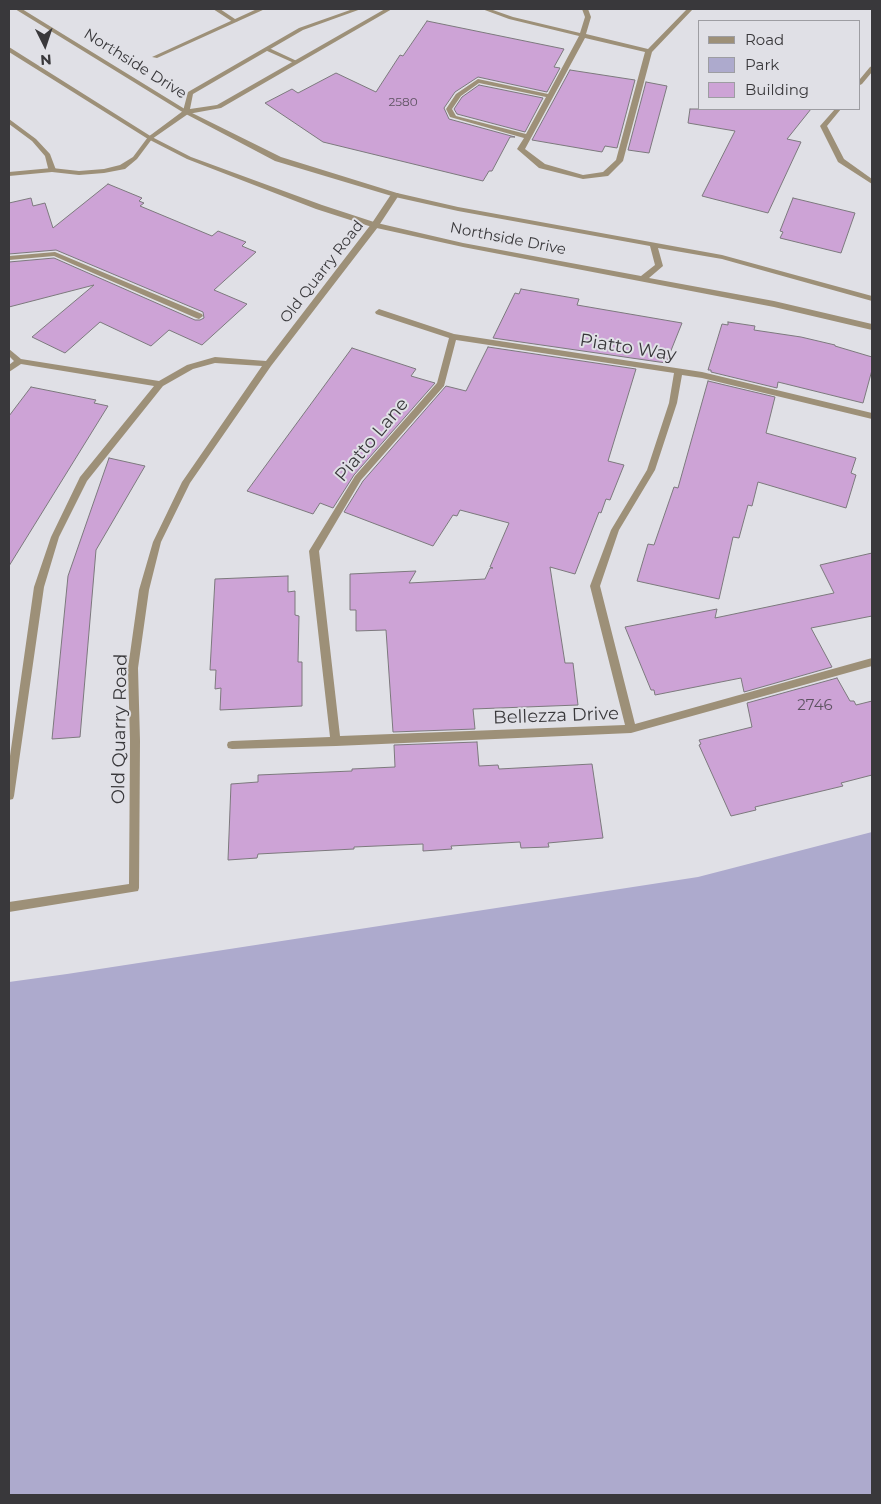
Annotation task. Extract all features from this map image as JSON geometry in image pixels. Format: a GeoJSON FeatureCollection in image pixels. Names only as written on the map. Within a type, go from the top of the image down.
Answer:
{"type":"FeatureCollection","features":[{"type":"Feature","properties":{"kind":"street","name":"Northside Drive"},"geometry":{"type":"LineString","coordinates":[[18,9],[186,112],[278,159],[395,195],[458,209],[731,259],[872,298]]}},
{"type":"Feature","properties":{"kind":"street"},"geometry":{"type":"LineString","coordinates":[[216,9],[235,21]]}},
{"type":"Feature","properties":{"kind":"street","name":"Northside Drive"},"geometry":{"type":"LineString","coordinates":[[154,57],[262,9]]}},
{"type":"Feature","properties":{"kind":"street","name":"Northside Drive"},"geometry":{"type":"LineString","coordinates":[[186,112],[190,93],[301,29],[358,9]]}},
{"type":"Feature","properties":{"kind":"street","name":"Northside Drive"},"geometry":{"type":"LineString","coordinates":[[9,174],[52,170],[79,173],[95,172],[122,166],[135,158],[150,138],[186,112],[219,107],[389,9]]}},
{"type":"Feature","properties":{"kind":"street"},"geometry":{"type":"LineString","coordinates":[[485,9],[511,18],[649,51]]}},
{"type":"Feature","properties":{"kind":"street"},"geometry":{"type":"LineString","coordinates":[[585,9],[588,17],[582,36],[521,149],[542,166],[583,177],[605,174],[619,161],[649,51],[690,9]]}},
{"type":"Feature","properties":{"kind":"street"},"geometry":{"type":"LineString","coordinates":[[343,13],[355,13],[363,16],[365,22]]}},
{"type":"Feature","properties":{"kind":"street","name":"Northside Drive"},"geometry":{"type":"LineString","coordinates":[[9,49],[150,138],[189,158],[319,207],[375,225],[463,245],[774,304],[872,327]]}},
{"type":"Feature","properties":{"kind":"street"},"geometry":{"type":"LineString","coordinates":[[266,49],[296,62]]}},
{"type":"Feature","properties":{"kind":"street"},"geometry":{"type":"LineString","coordinates":[[861,82],[872,68]]}},
{"type":"Feature","properties":{"kind":"street"},"geometry":{"type":"LineString","coordinates":[[528,137],[453,117],[449,108],[458,95],[478,81],[550,96]]}},
{"type":"Feature","properties":{"kind":"street"},"geometry":{"type":"LineString","coordinates":[[837,110],[823,126],[841,160],[872,182]]}},
{"type":"Feature","properties":{"kind":"street"},"geometry":{"type":"LineString","coordinates":[[9,121],[34,140],[48,155],[52,170]]}},
{"type":"Feature","properties":{"kind":"street","name":"Old Quarry Road"},"geometry":{"type":"LineString","coordinates":[[9,907],[134,888],[134,668],[144,590],[157,542],[186,482],[268,364],[375,225],[395,195]]}},
{"type":"Feature","properties":{"kind":"street"},"geometry":{"type":"LineString","coordinates":[[643,279],[659,266],[653,244]]}},
{"type":"Feature","properties":{"kind":"street"},"geometry":{"type":"LineString","coordinates":[[9,258],[55,254],[199,316]]}},
{"type":"Feature","properties":{"kind":"street","name":"Piatto Way"},"geometry":{"type":"LineString","coordinates":[[379,312],[453,338],[702,375],[872,416]]}},
{"type":"Feature","properties":{"kind":"street","name":"Piatto Lane"},"geometry":{"type":"LineString","coordinates":[[336,742],[314,551],[358,478],[442,384],[453,338]]}},
{"type":"Feature","properties":{"kind":"street"},"geometry":{"type":"LineString","coordinates":[[9,352],[19,361],[160,384]]}},
{"type":"Feature","properties":{"kind":"street"},"geometry":{"type":"LineString","coordinates":[[9,796],[39,587],[55,537],[83,479],[160,384],[190,367],[215,360],[268,364]]}},
{"type":"Feature","properties":{"kind":"street"},"geometry":{"type":"LineString","coordinates":[[9,369],[19,361]]}},
{"type":"Feature","properties":{"kind":"street"},"geometry":{"type":"LineString","coordinates":[[631,730],[595,586],[615,530],[651,470],[673,403],[678,372]]}},
{"type":"Feature","properties":{"kind":"street","name":"Bellezza Drive"},"geometry":{"type":"LineString","coordinates":[[232,745],[631,730],[872,662]]}},
{"type":"Feature","properties":{"kind":"green space"},"geometry":{"type":"Polygon","coordinates":[[[872,832],[872,1495],[9,1495],[9,982],[698,877],[872,832]]]}},
{"type":"Feature","properties":{"kind":"building"},"geometry":{"type":"Polygon","coordinates":[[[427,21],[564,49],[554,67],[560,68],[547,92],[478,77],[455,92],[444,108],[449,119],[515,137],[510,137],[492,171],[489,171],[483,181],[323,142],[265,103],[292,89],[298,93],[336,73],[376,92],[400,55],[403,56],[427,21]]]}},
{"type":"Feature","properties":{"kind":"building"},"geometry":{"type":"Polygon","coordinates":[[[570,70],[635,80],[617,148],[605,146],[602,152],[532,140],[570,70]]]}},
{"type":"Feature","properties":{"kind":"building"},"geometry":{"type":"Polygon","coordinates":[[[646,82],[667,86],[649,153],[628,150],[646,82]]]}},
{"type":"Feature","properties":{"kind":"building"},"geometry":{"type":"Polygon","coordinates":[[[479,85],[543,98],[525,132],[457,114],[454,109],[462,97],[479,85]]]}},
{"type":"Feature","properties":{"kind":"building"},"geometry":{"type":"Polygon","coordinates":[[[690,109],[810,110],[787,139],[801,142],[768,213],[702,196],[735,131],[688,123],[690,109]]]}},
{"type":"Feature","properties":{"kind":"building"},"geometry":{"type":"Polygon","coordinates":[[[108,184],[142,198],[139,201],[144,203],[140,206],[212,236],[218,231],[246,242],[242,246],[256,252],[214,290],[247,304],[202,345],[169,330],[151,346],[100,322],[65,353],[32,337],[94,285],[9,307],[9,262],[54,258],[195,320],[204,318],[203,312],[56,250],[9,254],[9,203],[31,198],[33,206],[45,203],[53,228],[108,184]]]}},
{"type":"Feature","properties":{"kind":"building"},"geometry":{"type":"Polygon","coordinates":[[[793,198],[855,213],[841,253],[780,238],[783,232],[780,231],[793,198]]]}},
{"type":"Feature","properties":{"kind":"building"},"geometry":{"type":"Polygon","coordinates":[[[521,289],[579,299],[577,305],[682,323],[666,363],[493,338],[515,293],[519,294],[521,289]]]}},
{"type":"Feature","properties":{"kind":"building"},"geometry":{"type":"Polygon","coordinates":[[[728,322],[755,326],[754,330],[801,337],[835,345],[872,357],[872,370],[863,403],[778,382],[777,388],[711,372],[711,370],[708,370],[722,324],[728,325],[728,322]]]}},
{"type":"Feature","properties":{"kind":"building"},"geometry":{"type":"Polygon","coordinates":[[[488,347],[636,369],[608,461],[624,465],[610,500],[606,499],[601,513],[599,512],[575,574],[550,567],[565,663],[573,663],[578,705],[473,709],[475,729],[393,732],[386,630],[356,631],[356,610],[350,610],[350,574],[416,571],[409,583],[485,579],[490,568],[493,568],[490,567],[509,523],[460,510],[457,516],[453,515],[433,546],[344,512],[363,481],[446,386],[466,391],[488,347]]]}},
{"type":"Feature","properties":{"kind":"building"},"geometry":{"type":"Polygon","coordinates":[[[352,348],[416,369],[411,376],[435,383],[354,475],[333,508],[320,503],[313,514],[247,491],[352,348]]]}},
{"type":"Feature","properties":{"kind":"building"},"geometry":{"type":"Polygon","coordinates":[[[708,381],[775,397],[766,433],[856,458],[851,473],[856,475],[846,508],[758,482],[752,506],[748,505],[739,538],[733,537],[719,599],[637,581],[648,544],[654,545],[674,487],[678,488],[708,381]]]}},
{"type":"Feature","properties":{"kind":"building"},"geometry":{"type":"Polygon","coordinates":[[[31,387],[96,400],[94,403],[108,406],[9,566],[9,416],[31,387]]]}},
{"type":"Feature","properties":{"kind":"building"},"geometry":{"type":"Polygon","coordinates":[[[109,458],[145,466],[96,550],[80,737],[52,739],[68,576],[109,458]]]}},
{"type":"Feature","properties":{"kind":"building"},"geometry":{"type":"Polygon","coordinates":[[[872,553],[872,616],[811,628],[832,667],[744,692],[741,678],[655,695],[654,690],[651,690],[625,627],[717,609],[715,618],[834,593],[820,565],[872,553]]]}},
{"type":"Feature","properties":{"kind":"building"},"geometry":{"type":"Polygon","coordinates":[[[288,576],[288,592],[295,591],[295,615],[299,616],[298,662],[302,662],[302,706],[220,710],[221,688],[215,689],[216,670],[210,670],[215,579],[288,576]]]}},
{"type":"Feature","properties":{"kind":"building"},"geometry":{"type":"Polygon","coordinates":[[[837,678],[850,701],[854,701],[856,705],[872,701],[872,775],[841,783],[843,786],[755,807],[756,810],[731,816],[699,745],[701,744],[699,740],[752,727],[747,703],[837,678]]]}},
{"type":"Feature","properties":{"kind":"building"},"geometry":{"type":"Polygon","coordinates":[[[477,742],[479,766],[498,765],[499,769],[592,764],[603,838],[548,843],[549,847],[521,848],[520,842],[451,846],[452,849],[423,851],[423,844],[258,854],[257,858],[228,860],[231,784],[258,782],[258,775],[395,767],[394,745],[477,742]]]}}]}
